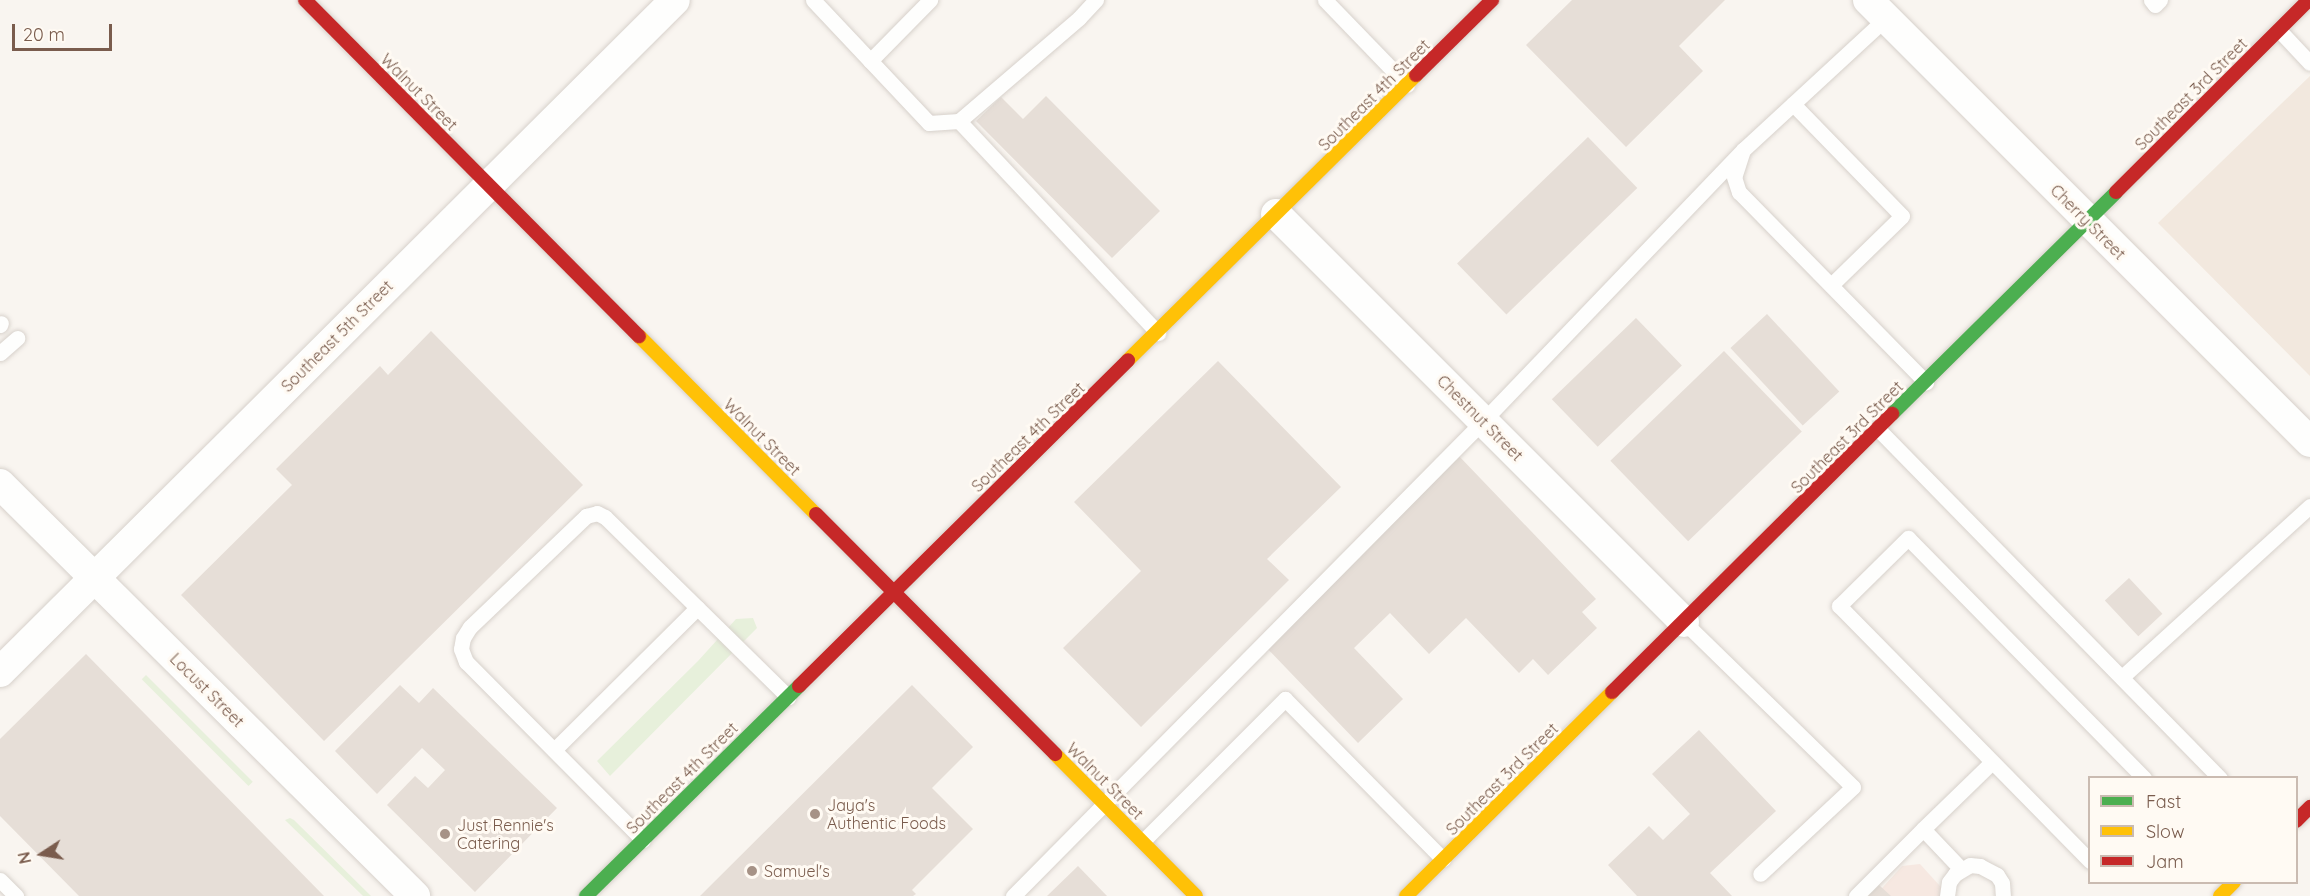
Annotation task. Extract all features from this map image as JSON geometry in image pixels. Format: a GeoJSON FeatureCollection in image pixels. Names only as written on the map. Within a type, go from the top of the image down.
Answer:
{"type":"FeatureCollection","features":[{"type":"Feature","properties":{"kind":"street","name":"Walnut Street"},"geometry":{"type":"LineString","coordinates":[[305,0],[1196,896]]}},
{"type":"Feature","properties":{"kind":"street","name":"Southeast 5th Street"},"geometry":{"type":"LineString","coordinates":[[0,672],[675,0]]}},
{"type":"Feature","properties":{"kind":"street","name":"Southeast 4th Street"},"geometry":{"type":"LineString","coordinates":[[586,896],[1158,333],[1492,0]]}},
{"type":"Feature","properties":{"kind":"street","name":"Southeast 3rd Street"},"geometry":{"type":"LineString","coordinates":[[1406,896],[2309,0]]}},
{"type":"Feature","properties":{"kind":"street","name":"Cherry Street"},"geometry":{"type":"LineString","coordinates":[[1877,9],[2310,442]]}},
{"type":"Feature","properties":{"kind":"street","name":"Chestnut Street"},"geometry":{"type":"LineString","coordinates":[[1276,214],[1684,622]]}},
{"type":"Feature","properties":{"kind":"street","name":"Locust Street"},"geometry":{"type":"LineString","coordinates":[[0,484],[92,578],[415,896]]}},
{"type":"Feature","properties":{"kind":"street"},"geometry":{"type":"LineString","coordinates":[[2298,818],[2310,807]]}},
{"type":"Feature","properties":{"kind":"street"},"geometry":{"type":"LineString","coordinates":[[2220,896],[2232,884]]}},
{"type":"Feature","properties":{"kind":"lane"},"geometry":{"type":"LineString","coordinates":[[813,0],[929,123],[959,122],[1079,18],[1096,0]]}},
{"type":"Feature","properties":{"kind":"lane"},"geometry":{"type":"LineString","coordinates":[[870,61],[930,0]]}},
{"type":"Feature","properties":{"kind":"lane"},"geometry":{"type":"LineString","coordinates":[[1325,0],[1407,85]]}},
{"type":"Feature","properties":{"kind":"lane"},"geometry":{"type":"LineString","coordinates":[[2151,0],[2155,4],[2160,0]]}},
{"type":"Feature","properties":{"kind":"lane"},"geometry":{"type":"LineString","coordinates":[[1013,896],[1483,421],[1743,150],[1793,104],[1877,9]]}},
{"type":"Feature","properties":{"kind":"lane"},"geometry":{"type":"LineString","coordinates":[[2279,30],[2310,63]]}},
{"type":"Feature","properties":{"kind":"lane"},"geometry":{"type":"LineString","coordinates":[[1793,104],[1902,216],[1830,285]]}},
{"type":"Feature","properties":{"kind":"lane"},"geometry":{"type":"LineString","coordinates":[[959,122],[1158,333]]}},
{"type":"Feature","properties":{"kind":"lane"},"geometry":{"type":"LineString","coordinates":[[1743,150],[1734,177],[1739,192],[1926,382]]}},
{"type":"Feature","properties":{"kind":"lane"},"geometry":{"type":"LineString","coordinates":[[0,353],[17,338]]}},
{"type":"Feature","properties":{"kind":"lane"},"geometry":{"type":"LineString","coordinates":[[1878,429],[2219,776]]}},
{"type":"Feature","properties":{"kind":"lane"},"geometry":{"type":"LineString","coordinates":[[2122,677],[2310,506]]}},
{"type":"Feature","properties":{"kind":"lane"},"geometry":{"type":"LineString","coordinates":[[643,840],[466,662],[461,649],[463,638],[470,627],[586,516],[597,513],[605,517],[788,697]]}},
{"type":"Feature","properties":{"kind":"lane"},"geometry":{"type":"LineString","coordinates":[[2088,859],[1839,606],[1908,538],[2143,776]]}},
{"type":"Feature","properties":{"kind":"lane"},"geometry":{"type":"LineString","coordinates":[[554,750],[697,608]]}},
{"type":"Feature","properties":{"kind":"lane"},"geometry":{"type":"LineString","coordinates":[[1684,622],[1853,787],[1760,874]]}},
{"type":"Feature","properties":{"kind":"lane"},"geometry":{"type":"LineString","coordinates":[[1143,841],[1285,699],[1443,859]]}},
{"type":"Feature","properties":{"kind":"lane"},"geometry":{"type":"LineString","coordinates":[[1856,896],[1992,762]]}},
{"type":"Feature","properties":{"kind":"lane"},"geometry":{"type":"LineString","coordinates":[[1923,829],[1961,869]]}},
{"type":"Feature","properties":{"kind":"lane"},"geometry":{"type":"LineString","coordinates":[[1947,896],[1949,882],[1961,869],[1971,866],[1989,869],[2002,883],[2005,895]]}},
{"type":"Feature","properties":{"kind":"lane"},"geometry":{"type":"LineString","coordinates":[[0,880],[16,896]]}},
{"type":"Feature","properties":{"kind":"shaded area"},"geometry":{"type":"Polygon","coordinates":[[[2310,76],[2310,376],[2158,223],[2310,76]]]}},
{"type":"Feature","properties":{"kind":"shaded area"},"geometry":{"type":"Polygon","coordinates":[[[1920,864],[1949,896],[1875,896],[1902,866],[1920,864]]]}},
{"type":"Feature","properties":{"kind":"green space"},"geometry":{"type":"Polygon","coordinates":[[[753,618],[757,628],[610,776],[597,761],[698,661],[736,619],[753,618]]]}},
{"type":"Feature","properties":{"kind":"green space"},"geometry":{"type":"Polygon","coordinates":[[[146,675],[253,782],[249,786],[142,679],[146,675]]]}},
{"type":"Feature","properties":{"kind":"green space"},"geometry":{"type":"Polygon","coordinates":[[[290,818],[371,896],[363,896],[285,820],[290,818]]]}},
{"type":"Feature","properties":{"kind":"building"},"geometry":{"type":"Polygon","coordinates":[[[1572,0],[1725,0],[1679,46],[1703,71],[1626,147],[1526,45],[1572,0]]]}},
{"type":"Feature","properties":{"kind":"building"},"geometry":{"type":"Polygon","coordinates":[[[1046,96],[1160,211],[1112,258],[976,121],[1001,97],[1023,119],[1046,96]]]}},
{"type":"Feature","properties":{"kind":"building"},"geometry":{"type":"Polygon","coordinates":[[[1588,137],[1637,188],[1506,315],[1457,263],[1588,137]]]}},
{"type":"Feature","properties":{"kind":"building"},"geometry":{"type":"Polygon","coordinates":[[[1767,314],[1839,392],[1803,426],[1730,348],[1767,314]]]}},
{"type":"Feature","properties":{"kind":"building"},"geometry":{"type":"Polygon","coordinates":[[[1636,318],[1682,365],[1598,447],[1552,399],[1636,318]]]}},
{"type":"Feature","properties":{"kind":"building"},"geometry":{"type":"Polygon","coordinates":[[[431,331],[583,485],[324,741],[181,595],[292,485],[276,469],[380,366],[388,375],[431,331]]]}},
{"type":"Feature","properties":{"kind":"building"},"geometry":{"type":"Polygon","coordinates":[[[1724,351],[1802,432],[1688,541],[1610,461],[1724,351]]]}},
{"type":"Feature","properties":{"kind":"building"},"geometry":{"type":"Polygon","coordinates":[[[1218,361],[1341,487],[1267,559],[1289,580],[1141,727],[1063,648],[1141,571],[1074,502],[1218,361]]]}},
{"type":"Feature","properties":{"kind":"building"},"geometry":{"type":"Polygon","coordinates":[[[1458,455],[1596,599],[1582,612],[1597,628],[1548,675],[1533,659],[1519,673],[1466,618],[1429,654],[1390,613],[1354,648],[1403,699],[1358,743],[1263,644],[1458,455]]]}},
{"type":"Feature","properties":{"kind":"building"},"geometry":{"type":"Polygon","coordinates":[[[2129,578],[2162,614],[2138,636],[2105,601],[2129,578]]]}},
{"type":"Feature","properties":{"kind":"building"},"geometry":{"type":"Polygon","coordinates":[[[86,654],[324,896],[79,896],[0,816],[0,739],[86,654]]]}},
{"type":"Feature","properties":{"kind":"building"},"geometry":{"type":"Polygon","coordinates":[[[400,685],[419,703],[433,688],[557,808],[475,892],[387,805],[415,776],[428,788],[445,770],[422,748],[377,794],[335,751],[400,685]]]}},
{"type":"Feature","properties":{"kind":"building"},"geometry":{"type":"Polygon","coordinates":[[[912,685],[973,747],[932,788],[973,829],[912,890],[916,894],[913,896],[700,896],[912,685]]]}},
{"type":"Feature","properties":{"kind":"building"},"geometry":{"type":"Polygon","coordinates":[[[1699,730],[1776,811],[1710,873],[1732,896],[1637,896],[1608,865],[1649,826],[1663,840],[1690,814],[1652,774],[1699,730]]]}},
{"type":"Feature","properties":{"kind":"building"},"geometry":{"type":"Polygon","coordinates":[[[1078,866],[1107,896],[1047,896],[1078,866]]]}},
{"type":"Feature","properties":{"kind":"building"},"geometry":{"type":"Polygon","coordinates":[[[1879,885],[1891,896],[1868,896],[1879,885]]]}},
{"type":"Feature","properties":{"kind":"traffic: fast"},"geometry":{"type":"LineString","coordinates":[[1892,414],[2116,192]]}},
{"type":"Feature","properties":{"kind":"traffic: fast"},"geometry":{"type":"LineString","coordinates":[[586,896],[799,686]]}},
{"type":"Feature","properties":{"kind":"traffic: slow"},"geometry":{"type":"LineString","coordinates":[[1128,360],[1416,75]]}},
{"type":"Feature","properties":{"kind":"traffic: slow"},"geometry":{"type":"LineString","coordinates":[[639,336],[816,514]]}},
{"type":"Feature","properties":{"kind":"traffic: slow"},"geometry":{"type":"LineString","coordinates":[[1406,896],[1612,692]]}},
{"type":"Feature","properties":{"kind":"traffic: slow"},"geometry":{"type":"LineString","coordinates":[[1055,754],[1196,896]]}},
{"type":"Feature","properties":{"kind":"traffic: slow"},"geometry":{"type":"LineString","coordinates":[[2220,896],[2232,884]]}},
{"type":"Feature","properties":{"kind":"traffic: jam"},"geometry":{"type":"LineString","coordinates":[[305,0],[639,336]]}},
{"type":"Feature","properties":{"kind":"traffic: jam"},"geometry":{"type":"LineString","coordinates":[[1416,75],[1492,0]]}},
{"type":"Feature","properties":{"kind":"traffic: jam"},"geometry":{"type":"LineString","coordinates":[[2116,192],[2309,0]]}},
{"type":"Feature","properties":{"kind":"traffic: jam"},"geometry":{"type":"LineString","coordinates":[[799,686],[1128,360]]}},
{"type":"Feature","properties":{"kind":"traffic: jam"},"geometry":{"type":"LineString","coordinates":[[1612,692],[1892,414]]}},
{"type":"Feature","properties":{"kind":"traffic: jam"},"geometry":{"type":"LineString","coordinates":[[816,514],[1055,754]]}},
{"type":"Feature","properties":{"kind":"traffic: jam"},"geometry":{"type":"LineString","coordinates":[[2298,819],[2310,807]]}},
{"type":"Feature","properties":{"kind":"place","name":"Jaya's Authentic Foods"},"geometry":{"type":"Point","coordinates":[815,814]}},
{"type":"Feature","properties":{"kind":"place","name":"Just Rennie's Catering"},"geometry":{"type":"Point","coordinates":[445,834]}},
{"type":"Feature","properties":{"kind":"place","name":"Samuel's"},"geometry":{"type":"Point","coordinates":[752,871]}}]}
